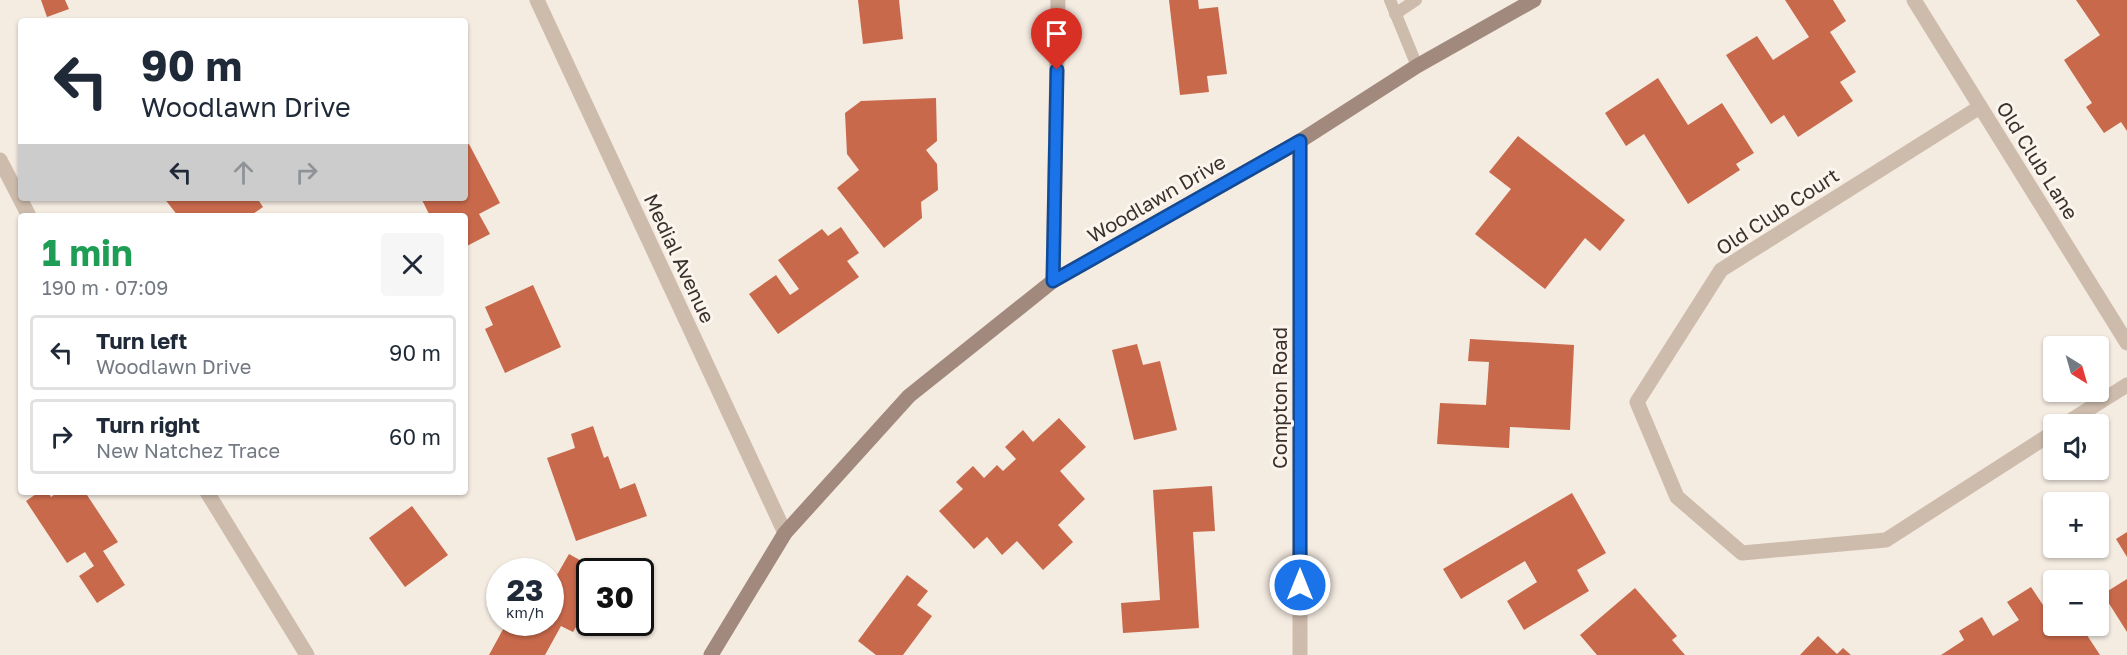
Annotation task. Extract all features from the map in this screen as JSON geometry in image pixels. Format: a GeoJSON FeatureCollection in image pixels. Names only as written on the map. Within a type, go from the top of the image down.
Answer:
{"type":"FeatureCollection","features":[{"type":"Feature","properties":{"kind":"main road","name":"Woodlawn Drive"},"geometry":{"type":"LineString","coordinates":[[711,655],[785,533],[909,396],[1053,281],[1300,141],[1417,66],[1534,0]]}},
{"type":"Feature","properties":{"kind":"street","name":"Medial Avenue"},"geometry":{"type":"LineString","coordinates":[[537,0],[785,533]]}},
{"type":"Feature","properties":{"kind":"street"},"geometry":{"type":"LineString","coordinates":[[1053,281],[1058,0]]}},
{"type":"Feature","properties":{"kind":"street","name":"Old Club Lane"},"geometry":{"type":"LineString","coordinates":[[1914,0],[2127,343]]}},
{"type":"Feature","properties":{"kind":"street","name":"Old Club Court"},"geometry":{"type":"LineString","coordinates":[[1980,107],[1721,270],[1637,402],[1677,497],[1742,553],[1886,540],[2043,439]]}},
{"type":"Feature","properties":{"kind":"street","name":"Compton Road"},"geometry":{"type":"LineString","coordinates":[[1300,141],[1300,655]]}},
{"type":"Feature","properties":{"kind":"street"},"geometry":{"type":"LineString","coordinates":[[0,160],[18,195]]}},
{"type":"Feature","properties":{"kind":"street"},"geometry":{"type":"LineString","coordinates":[[2081,414],[2127,385]]}},
{"type":"Feature","properties":{"kind":"street"},"geometry":{"type":"LineString","coordinates":[[209,495],[307,655]]}},
{"type":"Feature","properties":{"kind":"lane"},"geometry":{"type":"LineString","coordinates":[[1390,0],[1417,66]]}},
{"type":"Feature","properties":{"kind":"lane"},"geometry":{"type":"LineString","coordinates":[[1395,14],[1416,0]]}},
{"type":"Feature","properties":{"kind":"building"},"geometry":{"type":"Polygon","coordinates":[[[41,0],[65,0],[69,9],[47,17],[41,0]]]}},
{"type":"Feature","properties":{"kind":"building"},"geometry":{"type":"Polygon","coordinates":[[[858,0],[899,0],[903,39],[863,44],[858,0]]]}},
{"type":"Feature","properties":{"kind":"building"},"geometry":{"type":"Polygon","coordinates":[[[1169,0],[1198,0],[1199,9],[1218,7],[1227,74],[1207,76],[1209,92],[1180,95],[1169,0]]]}},
{"type":"Feature","properties":{"kind":"building"},"geometry":{"type":"Polygon","coordinates":[[[1785,0],[1833,0],[1846,21],[1830,32],[1856,72],[1840,82],[1853,101],[1798,137],[1784,115],[1771,124],[1726,55],[1757,36],[1773,60],[1809,37],[1785,0]]]}},
{"type":"Feature","properties":{"kind":"building"},"geometry":{"type":"Polygon","coordinates":[[[2076,0],[2127,0],[2127,131],[2121,122],[2104,133],[2086,107],[2092,103],[2064,60],[2100,35],[2076,0]]]}},
{"type":"Feature","properties":{"kind":"building"},"geometry":{"type":"Polygon","coordinates":[[[1658,78],[1688,125],[1722,103],[1754,153],[1736,164],[1740,170],[1688,204],[1644,134],[1626,146],[1605,113],[1658,78]]]}},
{"type":"Feature","properties":{"kind":"building"},"geometry":{"type":"Polygon","coordinates":[[[936,98],[937,141],[926,150],[937,164],[938,190],[921,202],[922,218],[884,248],[837,188],[859,170],[847,154],[845,113],[861,101],[936,98]]]}},
{"type":"Feature","properties":{"kind":"building"},"geometry":{"type":"Polygon","coordinates":[[[1518,136],[1625,220],[1600,251],[1585,238],[1545,289],[1475,234],[1511,189],[1489,172],[1518,136]]]}},
{"type":"Feature","properties":{"kind":"building"},"geometry":{"type":"Polygon","coordinates":[[[468,144],[500,203],[479,214],[490,234],[468,245],[468,213],[428,213],[422,201],[468,201],[468,144]]]}},
{"type":"Feature","properties":{"kind":"building"},"geometry":{"type":"Polygon","coordinates":[[[166,201],[259,201],[263,207],[254,213],[176,213],[166,201]]]}},
{"type":"Feature","properties":{"kind":"building"},"geometry":{"type":"Polygon","coordinates":[[[841,227],[859,253],[847,261],[859,277],[778,334],[749,294],[776,275],[790,295],[799,289],[778,260],[822,229],[828,236],[841,227]]]}},
{"type":"Feature","properties":{"kind":"building"},"geometry":{"type":"Polygon","coordinates":[[[533,285],[561,347],[505,373],[485,329],[493,325],[485,307],[533,285]]]}},
{"type":"Feature","properties":{"kind":"building"},"geometry":{"type":"Polygon","coordinates":[[[1470,339],[1574,345],[1570,430],[1510,427],[1509,448],[1437,444],[1440,403],[1486,405],[1489,362],[1468,361],[1470,339]]]}},
{"type":"Feature","properties":{"kind":"building"},"geometry":{"type":"Polygon","coordinates":[[[1137,344],[1143,365],[1160,361],[1177,430],[1134,440],[1112,350],[1137,344]]]}},
{"type":"Feature","properties":{"kind":"building"},"geometry":{"type":"Polygon","coordinates":[[[1059,418],[1086,447],[1060,471],[1085,499],[1058,525],[1073,542],[1043,570],[1017,541],[1002,555],[987,537],[974,549],[939,511],[963,489],[956,482],[973,466],[984,478],[997,465],[1003,471],[1016,459],[1005,447],[1023,430],[1033,442],[1059,418]]]}},
{"type":"Feature","properties":{"kind":"building"},"geometry":{"type":"Polygon","coordinates":[[[593,426],[604,458],[608,456],[620,489],[635,483],[647,516],[576,541],[547,458],[575,448],[571,434],[593,426]]]}},
{"type":"Feature","properties":{"kind":"building"},"geometry":{"type":"Polygon","coordinates":[[[1212,486],[1215,531],[1193,532],[1199,628],[1123,633],[1121,603],[1160,600],[1153,490],[1212,486]]]}},
{"type":"Feature","properties":{"kind":"building"},"geometry":{"type":"Polygon","coordinates":[[[1572,493],[1606,553],[1577,570],[1589,591],[1524,630],[1507,601],[1537,582],[1525,561],[1461,599],[1443,569],[1572,493]]]}},
{"type":"Feature","properties":{"kind":"building"},"geometry":{"type":"Polygon","coordinates":[[[35,495],[50,495],[51,497],[54,495],[87,495],[118,542],[103,551],[125,585],[97,603],[79,576],[94,566],[85,552],[67,563],[26,501],[35,495]]]}},
{"type":"Feature","properties":{"kind":"building"},"geometry":{"type":"Polygon","coordinates":[[[412,506],[448,555],[405,587],[369,538],[412,506]]]}},
{"type":"Feature","properties":{"kind":"building"},"geometry":{"type":"Polygon","coordinates":[[[2127,532],[2127,557],[2116,539],[2127,532]]]}},
{"type":"Feature","properties":{"kind":"building"},"geometry":{"type":"Polygon","coordinates":[[[569,554],[576,558],[576,627],[573,632],[564,628],[564,563],[569,554]]]}},
{"type":"Feature","properties":{"kind":"building"},"geometry":{"type":"Polygon","coordinates":[[[907,575],[928,591],[917,605],[932,616],[903,655],[876,655],[858,641],[907,575]]]}},
{"type":"Feature","properties":{"kind":"building"},"geometry":{"type":"Polygon","coordinates":[[[2127,579],[2127,632],[2109,604],[2109,590],[2127,579]]]}},
{"type":"Feature","properties":{"kind":"building"},"geometry":{"type":"Polygon","coordinates":[[[2031,587],[2043,605],[2043,636],[2088,636],[2100,655],[1941,655],[1964,640],[1959,631],[1982,617],[1993,636],[2019,620],[2007,602],[2031,587]]]}},
{"type":"Feature","properties":{"kind":"building"},"geometry":{"type":"Polygon","coordinates":[[[1635,588],[1677,636],[1672,640],[1685,655],[1597,655],[1580,635],[1635,588]]]}},
{"type":"Feature","properties":{"kind":"building"},"geometry":{"type":"Polygon","coordinates":[[[499,636],[555,636],[545,655],[489,655],[499,636]]]}},
{"type":"Feature","properties":{"kind":"building"},"geometry":{"type":"Polygon","coordinates":[[[1818,636],[1837,654],[1843,648],[1851,655],[1800,655],[1818,636]]]}},
{"type":"Feature","properties":{"kind":"route"},"geometry":{"type":"LineString","coordinates":[[1057,70],[1053,281],[1300,141],[1300,585]]}}]}
